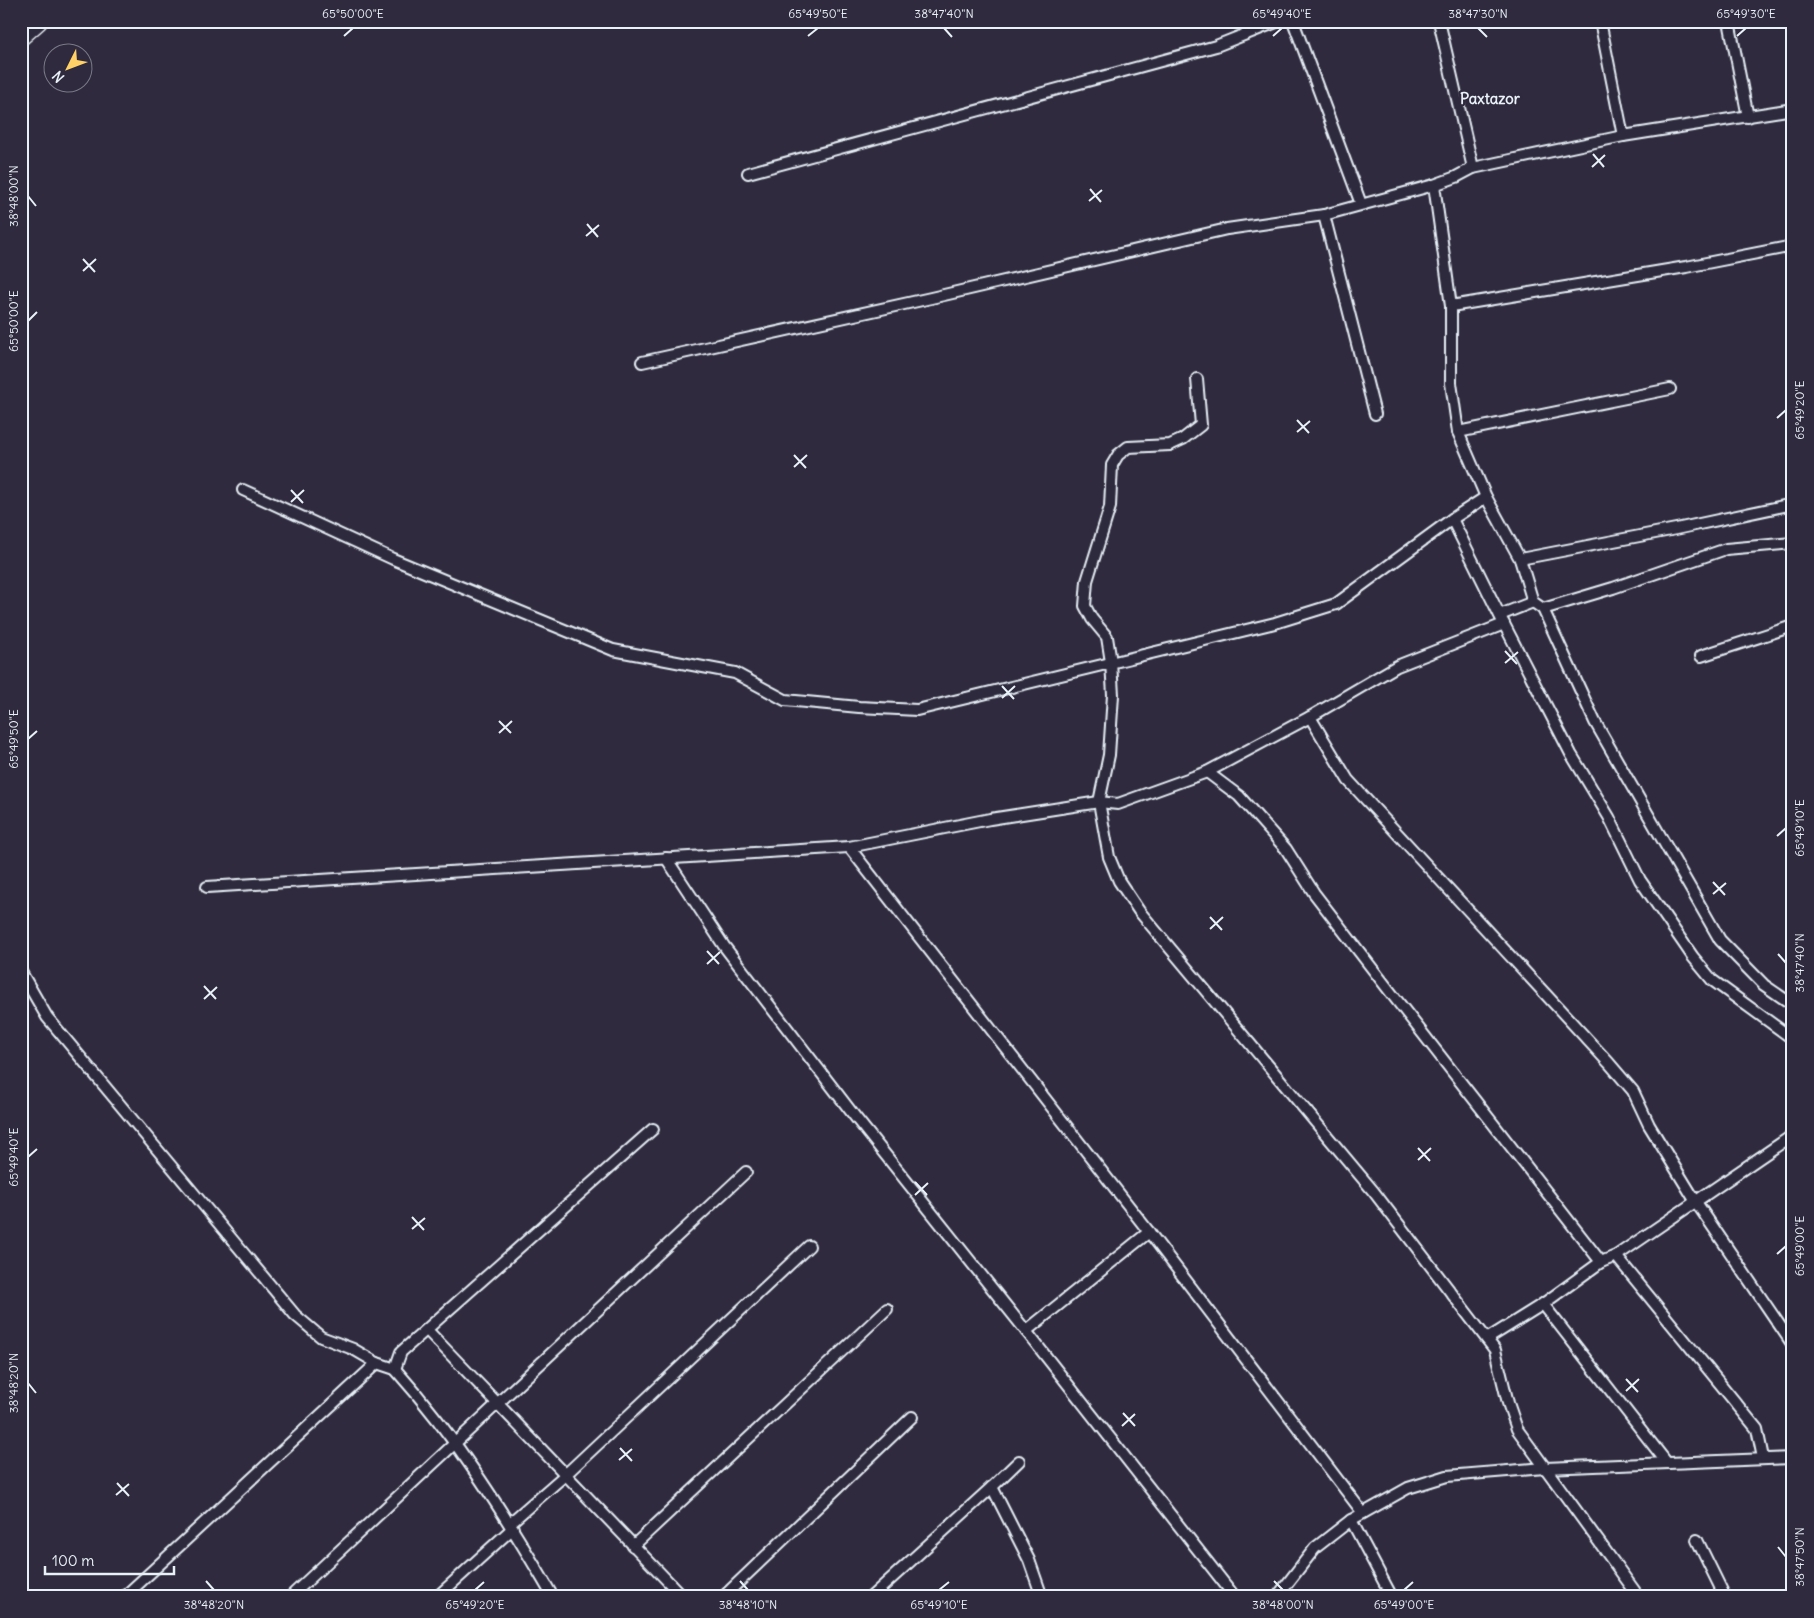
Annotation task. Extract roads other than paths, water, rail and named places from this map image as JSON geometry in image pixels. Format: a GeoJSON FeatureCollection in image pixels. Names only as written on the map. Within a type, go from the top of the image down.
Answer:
{"type":"FeatureCollection","features":[{"type":"Feature","properties":{"kind":"highway"},"geometry":{"type":"LineString","coordinates":[[21,36],[38,21]]}},
{"type":"Feature","properties":{"kind":"street"},"geometry":{"type":"LineString","coordinates":[[748,174],[1216,46],[1279,21]]}},
{"type":"Feature","properties":{"kind":"street"},"geometry":{"type":"LineString","coordinates":[[1293,21],[1361,204]]}},
{"type":"Feature","properties":{"kind":"street"},"geometry":{"type":"LineString","coordinates":[[1439,21],[1473,168]]}},
{"type":"Feature","properties":{"kind":"street"},"geometry":{"type":"LineString","coordinates":[[1600,21],[1623,136]]}},
{"type":"Feature","properties":{"kind":"street"},"geometry":{"type":"LineString","coordinates":[[1728,21],[1748,117]]}},
{"type":"Feature","properties":{"kind":"street"},"geometry":{"type":"LineString","coordinates":[[642,362],[1227,229],[1324,215],[1434,185],[1473,168],[1623,136],[1793,109]]}},
{"type":"Feature","properties":{"kind":"street"},"geometry":{"type":"LineString","coordinates":[[1434,185],[1451,306],[1451,383],[1458,432],[1486,496],[1520,558],[1532,602],[1543,608],[1596,722],[1720,940],[1764,985],[1793,1005]]}},
{"type":"Feature","properties":{"kind":"street"},"geometry":{"type":"LineString","coordinates":[[1324,215],[1375,414]]}},
{"type":"Feature","properties":{"kind":"street"},"geometry":{"type":"LineString","coordinates":[[1451,306],[1686,267],[1793,246]]}},
{"type":"Feature","properties":{"kind":"street"},"geometry":{"type":"LineString","coordinates":[[1197,379],[1201,425],[1183,439],[1170,445],[1128,446],[1118,454],[1112,465],[1110,507],[1088,582],[1085,606],[1092,619],[1107,637],[1111,662],[1113,695],[1109,754],[1099,802],[1109,857],[1119,881],[1139,911],[1374,1192],[1495,1350],[1508,1404],[1517,1430],[1639,1597]]}},
{"type":"Feature","properties":{"kind":"street"},"geometry":{"type":"LineString","coordinates":[[1458,432],[1670,389]]}},
{"type":"Feature","properties":{"kind":"street"},"geometry":{"type":"LineString","coordinates":[[243,490],[393,559],[613,650],[735,673],[785,700],[858,708],[917,710],[1276,623],[1336,604],[1486,496]]}},
{"type":"Feature","properties":{"kind":"street"},"geometry":{"type":"LineString","coordinates":[[1520,558],[1676,529],[1793,504]]}},
{"type":"Feature","properties":{"kind":"street"},"geometry":{"type":"LineString","coordinates":[[1452,519],[1571,754],[1609,817],[1640,880],[1693,957],[1712,980],[1793,1039]]}},
{"type":"Feature","properties":{"kind":"street"},"geometry":{"type":"LineString","coordinates":[[1543,608],[1613,588],[1726,550],[1793,544]]}},
{"type":"Feature","properties":{"kind":"street"},"geometry":{"type":"LineString","coordinates":[[208,887],[849,847],[990,819],[1099,802],[1118,804],[1207,772],[1397,666],[1502,619],[1532,602]]}},
{"type":"Feature","properties":{"kind":"street"},"geometry":{"type":"LineString","coordinates":[[1701,656],[1793,626]]}},
{"type":"Feature","properties":{"kind":"street"},"geometry":{"type":"LineString","coordinates":[[1310,716],[1348,780],[1610,1062],[1634,1091],[1649,1125],[1696,1202],[1793,1345]]}},
{"type":"Feature","properties":{"kind":"street"},"geometry":{"type":"LineString","coordinates":[[1207,772],[1239,796],[1286,849],[1314,893],[1601,1262]]}},
{"type":"Feature","properties":{"kind":"street"},"geometry":{"type":"LineString","coordinates":[[849,847],[1150,1232],[1363,1513]]}},
{"type":"Feature","properties":{"kind":"street"},"geometry":{"type":"LineString","coordinates":[[666,858],[724,946],[844,1103],[1235,1597]]}},
{"type":"Feature","properties":{"kind":"street"},"geometry":{"type":"LineString","coordinates":[[21,972],[47,1017],[295,1315],[321,1337],[354,1349],[378,1363],[395,1369],[423,1400],[455,1443],[511,1526],[552,1597]]}},
{"type":"Feature","properties":{"kind":"street"},"geometry":{"type":"LineString","coordinates":[[395,1369],[400,1352],[653,1129]]}},
{"type":"Feature","properties":{"kind":"street"},"geometry":{"type":"LineString","coordinates":[[1487,1339],[1543,1304],[1601,1262],[1616,1256],[1793,1135]]}},
{"type":"Feature","properties":{"kind":"street"},"geometry":{"type":"LineString","coordinates":[[290,1597],[746,1172]]}},
{"type":"Feature","properties":{"kind":"street"},"geometry":{"type":"LineString","coordinates":[[1026,1331],[1150,1232]]}},
{"type":"Feature","properties":{"kind":"street"},"geometry":{"type":"LineString","coordinates":[[437,1597],[809,1246]]}},
{"type":"Feature","properties":{"kind":"street"},"geometry":{"type":"LineString","coordinates":[[1616,1256],[1757,1429],[1763,1458]]}},
{"type":"Feature","properties":{"kind":"street"},"geometry":{"type":"LineString","coordinates":[[1543,1304],[1666,1463]]}},
{"type":"Feature","properties":{"kind":"street"},"geometry":{"type":"LineString","coordinates":[[632,1546],[887,1309]]}},
{"type":"Feature","properties":{"kind":"street"},"geometry":{"type":"LineString","coordinates":[[427,1330],[499,1403],[632,1546],[683,1597]]}},
{"type":"Feature","properties":{"kind":"street"},"geometry":{"type":"LineString","coordinates":[[124,1597],[378,1363]]}},
{"type":"Feature","properties":{"kind":"street"},"geometry":{"type":"LineString","coordinates":[[723,1597],[912,1417]]}},
{"type":"Feature","properties":{"kind":"street"},"geometry":{"type":"LineString","coordinates":[[1277,1597],[1314,1548],[1351,1520],[1408,1488],[1447,1476],[1545,1468],[1793,1458]]}},
{"type":"Feature","properties":{"kind":"street"},"geometry":{"type":"LineString","coordinates":[[871,1597],[992,1488],[1020,1460]]}},
{"type":"Feature","properties":{"kind":"street"},"geometry":{"type":"LineString","coordinates":[[992,1488],[1029,1560],[1042,1597]]}},
{"type":"Feature","properties":{"kind":"street"},"geometry":{"type":"LineString","coordinates":[[1351,1520],[1392,1597]]}},
{"type":"Feature","properties":{"kind":"street"},"geometry":{"type":"LineString","coordinates":[[1696,1540],[1725,1597]]}},
{"type":"Feature","properties":{"kind":"district","name":"Paxtazor"},"geometry":{"type":"Point","coordinates":[1490,99]}}]}
